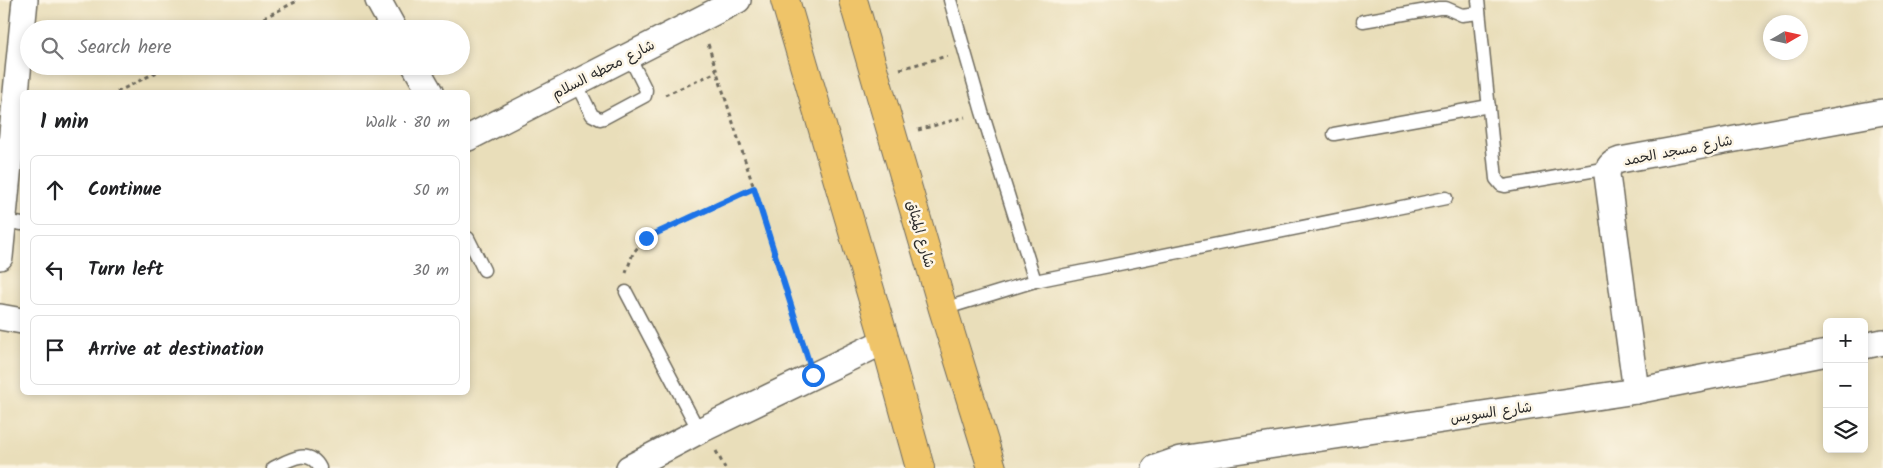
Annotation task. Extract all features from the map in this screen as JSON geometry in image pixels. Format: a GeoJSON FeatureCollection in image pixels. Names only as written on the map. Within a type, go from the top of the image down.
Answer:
{"type":"FeatureCollection","features":[{"type":"Feature","properties":{"kind":"main road"},"geometry":{"type":"LineString","coordinates":[[785,0],[885,340],[920,468]]}},
{"type":"Feature","properties":{"kind":"main road","name":"شارع الميثاق"},"geometry":{"type":"LineString","coordinates":[[853,0],[943,309],[992,468]]}},
{"type":"Feature","properties":{"kind":"street"},"geometry":{"type":"LineString","coordinates":[[24,20],[25,0]]}},
{"type":"Feature","properties":{"kind":"street"},"geometry":{"type":"LineString","coordinates":[[378,0],[389,20]]}},
{"type":"Feature","properties":{"kind":"street","name":"شارع محطه السلام"},"geometry":{"type":"LineString","coordinates":[[470,137],[629,56],[718,7]]}},
{"type":"Feature","properties":{"kind":"street"},"geometry":{"type":"LineString","coordinates":[[20,90],[21,75]]}},
{"type":"Feature","properties":{"kind":"street"},"geometry":{"type":"LineString","coordinates":[[420,75],[429,90]]}},
{"type":"Feature","properties":{"kind":"street"},"geometry":{"type":"LineString","coordinates":[[0,257],[13,223],[20,91]]}},
{"type":"Feature","properties":{"kind":"street","name":"شارع مسجد الحمد"},"geometry":{"type":"LineString","coordinates":[[1636,391],[1607,175],[1608,168],[1613,162],[1883,112]]}},
{"type":"Feature","properties":{"kind":"street"},"geometry":{"type":"LineString","coordinates":[[0,318],[20,321]]}},
{"type":"Feature","properties":{"kind":"street"},"geometry":{"type":"LineString","coordinates":[[629,468],[699,431],[885,340]]}},
{"type":"Feature","properties":{"kind":"street"},"geometry":{"type":"LineString","coordinates":[[1868,345],[1883,342]]}},
{"type":"Feature","properties":{"kind":"street","name":"شارع السويس"},"geometry":{"type":"LineString","coordinates":[[1155,468],[1181,459],[1221,460],[1636,391],[1823,354]]}},
{"type":"Feature","properties":{"kind":"lane"},"geometry":{"type":"LineString","coordinates":[[950,0],[1034,281]]}},
{"type":"Feature","properties":{"kind":"lane"},"geometry":{"type":"LineString","coordinates":[[1478,0],[1496,179],[1501,185],[1505,186],[1608,168]]}},
{"type":"Feature","properties":{"kind":"lane"},"geometry":{"type":"LineString","coordinates":[[1363,21],[1439,8],[1446,8],[1462,15],[1479,13]]}},
{"type":"Feature","properties":{"kind":"lane"},"geometry":{"type":"LineString","coordinates":[[576,82],[592,115],[600,119],[645,96],[646,90],[629,56]]}},
{"type":"Feature","properties":{"kind":"lane"},"geometry":{"type":"LineString","coordinates":[[1334,134],[1489,106]]}},
{"type":"Feature","properties":{"kind":"lane"},"geometry":{"type":"LineString","coordinates":[[943,309],[1034,281],[1446,198]]}},
{"type":"Feature","properties":{"kind":"lane"},"geometry":{"type":"LineString","coordinates":[[470,242],[484,270]]}},
{"type":"Feature","properties":{"kind":"lane"},"geometry":{"type":"LineString","coordinates":[[626,292],[699,431]]}},
{"type":"Feature","properties":{"kind":"lane"},"geometry":{"type":"LineString","coordinates":[[273,468],[294,457],[303,456],[312,458],[320,468]]}},
{"type":"Feature","properties":{"kind":"path"},"geometry":{"type":"LineString","coordinates":[[260,20],[299,0]]}},
{"type":"Feature","properties":{"kind":"path"},"geometry":{"type":"LineString","coordinates":[[718,7],[717,72],[813,375]]}},
{"type":"Feature","properties":{"kind":"path"},"geometry":{"type":"LineString","coordinates":[[875,76],[965,51]]}},
{"type":"Feature","properties":{"kind":"path"},"geometry":{"type":"LineString","coordinates":[[645,96],[665,95],[717,72]]}},
{"type":"Feature","properties":{"kind":"path"},"geometry":{"type":"LineString","coordinates":[[121,90],[151,75]]}},
{"type":"Feature","properties":{"kind":"path"},"geometry":{"type":"LineString","coordinates":[[893,137],[982,112]]}},
{"type":"Feature","properties":{"kind":"path"},"geometry":{"type":"LineString","coordinates":[[626,292],[626,272],[633,253],[646,238],[754,188]]}},
{"type":"Feature","properties":{"kind":"route"},"geometry":{"type":"LineString","coordinates":[[646,238],[754,188],[813,375]]}}]}
